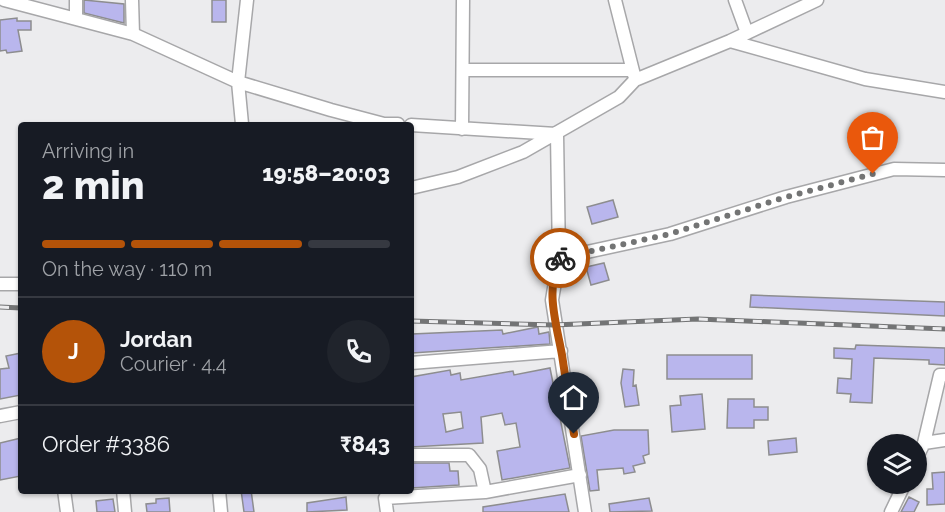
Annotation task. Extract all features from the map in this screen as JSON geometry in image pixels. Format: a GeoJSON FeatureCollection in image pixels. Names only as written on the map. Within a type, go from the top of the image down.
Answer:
{"type":"FeatureCollection","features":[{"type":"Feature","properties":{"kind":"street"},"geometry":{"type":"LineString","coordinates":[[76,0],[76,18]]}},
{"type":"Feature","properties":{"kind":"street"},"geometry":{"type":"LineString","coordinates":[[132,0],[133,34]]}},
{"type":"Feature","properties":{"kind":"street"},"geometry":{"type":"LineString","coordinates":[[242,122],[238,82],[247,0]]}},
{"type":"Feature","properties":{"kind":"street"},"geometry":{"type":"LineString","coordinates":[[462,129],[463,0]]}},
{"type":"Feature","properties":{"kind":"street"},"geometry":{"type":"LineString","coordinates":[[414,187],[458,177],[523,152],[619,97],[634,75],[615,0]]}},
{"type":"Feature","properties":{"kind":"street"},"geometry":{"type":"LineString","coordinates":[[735,0],[747,33]]}},
{"type":"Feature","properties":{"kind":"street"},"geometry":{"type":"LineString","coordinates":[[464,70],[634,75],[730,41],[817,0]]}},
{"type":"Feature","properties":{"kind":"street"},"geometry":{"type":"LineString","coordinates":[[0,6],[9,2],[133,34],[238,82],[376,122]]}},
{"type":"Feature","properties":{"kind":"street"},"geometry":{"type":"LineString","coordinates":[[730,41],[865,79],[945,92]]}},
{"type":"Feature","properties":{"kind":"street"},"geometry":{"type":"LineString","coordinates":[[414,125],[557,134]]}},
{"type":"Feature","properties":{"kind":"street"},"geometry":{"type":"LineString","coordinates":[[557,134],[559,258],[552,300],[554,325],[561,351],[585,512]]}},
{"type":"Feature","properties":{"kind":"street"},"geometry":{"type":"LineString","coordinates":[[559,258],[670,234],[786,197],[894,169],[945,170]]}},
{"type":"Feature","properties":{"kind":"street"},"geometry":{"type":"LineString","coordinates":[[0,284],[18,284]]}},
{"type":"Feature","properties":{"kind":"street"},"geometry":{"type":"LineString","coordinates":[[414,363],[561,351]]}},
{"type":"Feature","properties":{"kind":"street"},"geometry":{"type":"LineString","coordinates":[[926,434],[940,375],[945,375]]}},
{"type":"Feature","properties":{"kind":"street"},"geometry":{"type":"LineString","coordinates":[[0,416],[18,413]]}},
{"type":"Feature","properties":{"kind":"street"},"geometry":{"type":"LineString","coordinates":[[927,443],[945,440]]}},
{"type":"Feature","properties":{"kind":"street"},"geometry":{"type":"LineString","coordinates":[[414,455],[469,454],[480,469],[484,492]]}},
{"type":"Feature","properties":{"kind":"street"},"geometry":{"type":"LineString","coordinates":[[387,512],[385,498],[484,492],[580,475]]}},
{"type":"Feature","properties":{"kind":"street"},"geometry":{"type":"LineString","coordinates":[[65,494],[67,512]]}},
{"type":"Feature","properties":{"kind":"street"},"geometry":{"type":"LineString","coordinates":[[123,494],[125,512]]}},
{"type":"Feature","properties":{"kind":"street"},"geometry":{"type":"LineString","coordinates":[[219,494],[221,512]]}},
{"type":"Feature","properties":{"kind":"street"},"geometry":{"type":"LineString","coordinates":[[891,512],[900,494]]}},
{"type":"Feature","properties":{"kind":"building"},"geometry":{"type":"Polygon","coordinates":[[[84,0],[124,4],[124,23],[84,13],[84,0]]]}},
{"type":"Feature","properties":{"kind":"building"},"geometry":{"type":"Polygon","coordinates":[[[212,0],[226,0],[226,22],[212,22],[212,0]]]}},
{"type":"Feature","properties":{"kind":"building"},"geometry":{"type":"Polygon","coordinates":[[[17,18],[17,21],[31,21],[31,30],[18,30],[22,51],[7,53],[6,50],[0,51],[0,20],[17,18]]]}},
{"type":"Feature","properties":{"kind":"building"},"geometry":{"type":"Polygon","coordinates":[[[613,200],[618,217],[592,224],[587,207],[613,200]]]}},
{"type":"Feature","properties":{"kind":"building"},"geometry":{"type":"Polygon","coordinates":[[[604,263],[609,280],[591,285],[586,267],[604,263]]]}},
{"type":"Feature","properties":{"kind":"building"},"geometry":{"type":"Polygon","coordinates":[[[751,295],[945,302],[945,316],[750,307],[751,295]]]}},
{"type":"Feature","properties":{"kind":"building"},"geometry":{"type":"Polygon","coordinates":[[[538,327],[539,334],[549,332],[550,344],[414,353],[414,334],[502,330],[503,334],[538,327]]]}},
{"type":"Feature","properties":{"kind":"building"},"geometry":{"type":"Polygon","coordinates":[[[856,345],[945,348],[945,365],[929,364],[929,360],[874,358],[872,403],[850,402],[851,394],[837,393],[838,378],[851,379],[852,359],[834,358],[834,348],[855,349],[856,345]]]}},
{"type":"Feature","properties":{"kind":"building"},"geometry":{"type":"Polygon","coordinates":[[[18,354],[18,396],[0,399],[0,369],[9,368],[6,356],[18,354]]]}},
{"type":"Feature","properties":{"kind":"building"},"geometry":{"type":"Polygon","coordinates":[[[667,355],[752,355],[752,379],[667,379],[667,355]]]}},
{"type":"Feature","properties":{"kind":"building"},"geometry":{"type":"Polygon","coordinates":[[[550,368],[570,468],[502,480],[497,451],[520,447],[516,423],[505,425],[502,413],[481,417],[483,443],[414,447],[414,376],[450,370],[451,375],[460,373],[461,380],[513,371],[514,375],[550,368]],[[461,412],[443,414],[446,432],[463,428],[461,412]]]}},
{"type":"Feature","properties":{"kind":"building"},"geometry":{"type":"Polygon","coordinates":[[[623,369],[634,370],[633,386],[636,385],[639,405],[625,407],[621,383],[623,369]]]}},
{"type":"Feature","properties":{"kind":"building"},"geometry":{"type":"Polygon","coordinates":[[[702,394],[705,429],[672,432],[670,406],[681,405],[680,396],[702,394]]]}},
{"type":"Feature","properties":{"kind":"building"},"geometry":{"type":"Polygon","coordinates":[[[728,399],[754,399],[754,407],[768,407],[768,420],[754,420],[754,428],[727,428],[728,399]]]}},
{"type":"Feature","properties":{"kind":"building"},"geometry":{"type":"Polygon","coordinates":[[[614,430],[648,430],[649,454],[643,456],[645,463],[633,466],[635,472],[624,474],[623,468],[597,470],[599,490],[590,491],[581,436],[614,430]]]}},
{"type":"Feature","properties":{"kind":"building"},"geometry":{"type":"Polygon","coordinates":[[[796,438],[797,452],[769,455],[768,441],[796,438]]]}},
{"type":"Feature","properties":{"kind":"building"},"geometry":{"type":"Polygon","coordinates":[[[18,439],[18,477],[0,480],[0,443],[18,439]]]}},
{"type":"Feature","properties":{"kind":"building"},"geometry":{"type":"Polygon","coordinates":[[[414,463],[449,463],[450,471],[458,471],[459,485],[414,488],[414,463]]]}},
{"type":"Feature","properties":{"kind":"building"},"geometry":{"type":"Polygon","coordinates":[[[945,472],[945,504],[927,505],[927,489],[933,489],[932,473],[945,472]]]}},
{"type":"Feature","properties":{"kind":"building"},"geometry":{"type":"Polygon","coordinates":[[[242,494],[252,494],[254,512],[244,512],[242,494]]]}},
{"type":"Feature","properties":{"kind":"building"},"geometry":{"type":"Polygon","coordinates":[[[565,494],[569,512],[483,512],[483,507],[565,494]]]}},
{"type":"Feature","properties":{"kind":"building"},"geometry":{"type":"Polygon","coordinates":[[[346,497],[347,510],[307,512],[307,503],[346,497]]]}},
{"type":"Feature","properties":{"kind":"building"},"geometry":{"type":"Polygon","coordinates":[[[909,497],[919,502],[914,512],[901,512],[909,497]]]}},
{"type":"Feature","properties":{"kind":"building"},"geometry":{"type":"Polygon","coordinates":[[[169,498],[170,512],[147,512],[146,504],[156,503],[156,499],[169,498]]]}},
{"type":"Feature","properties":{"kind":"building"},"geometry":{"type":"Polygon","coordinates":[[[649,498],[652,511],[610,512],[609,504],[649,498]]]}},
{"type":"Feature","properties":{"kind":"building"},"geometry":{"type":"Polygon","coordinates":[[[113,499],[115,512],[97,512],[96,501],[113,499]]]}},
{"type":"Feature","properties":{"kind":"railway"},"geometry":{"type":"LineString","coordinates":[[0,307],[18,308]]}},
{"type":"Feature","properties":{"kind":"railway"},"geometry":{"type":"LineString","coordinates":[[414,321],[554,325],[698,319],[945,329]]}},
{"type":"Feature","properties":{"kind":"way so far"},"geometry":{"type":"LineString","coordinates":[[560,258],[670,234],[786,197],[873,174]]}},
{"type":"Feature","properties":{"kind":"route"},"geometry":{"type":"LineString","coordinates":[[560,258],[552,300],[554,325],[561,351],[574,434]]}}]}
